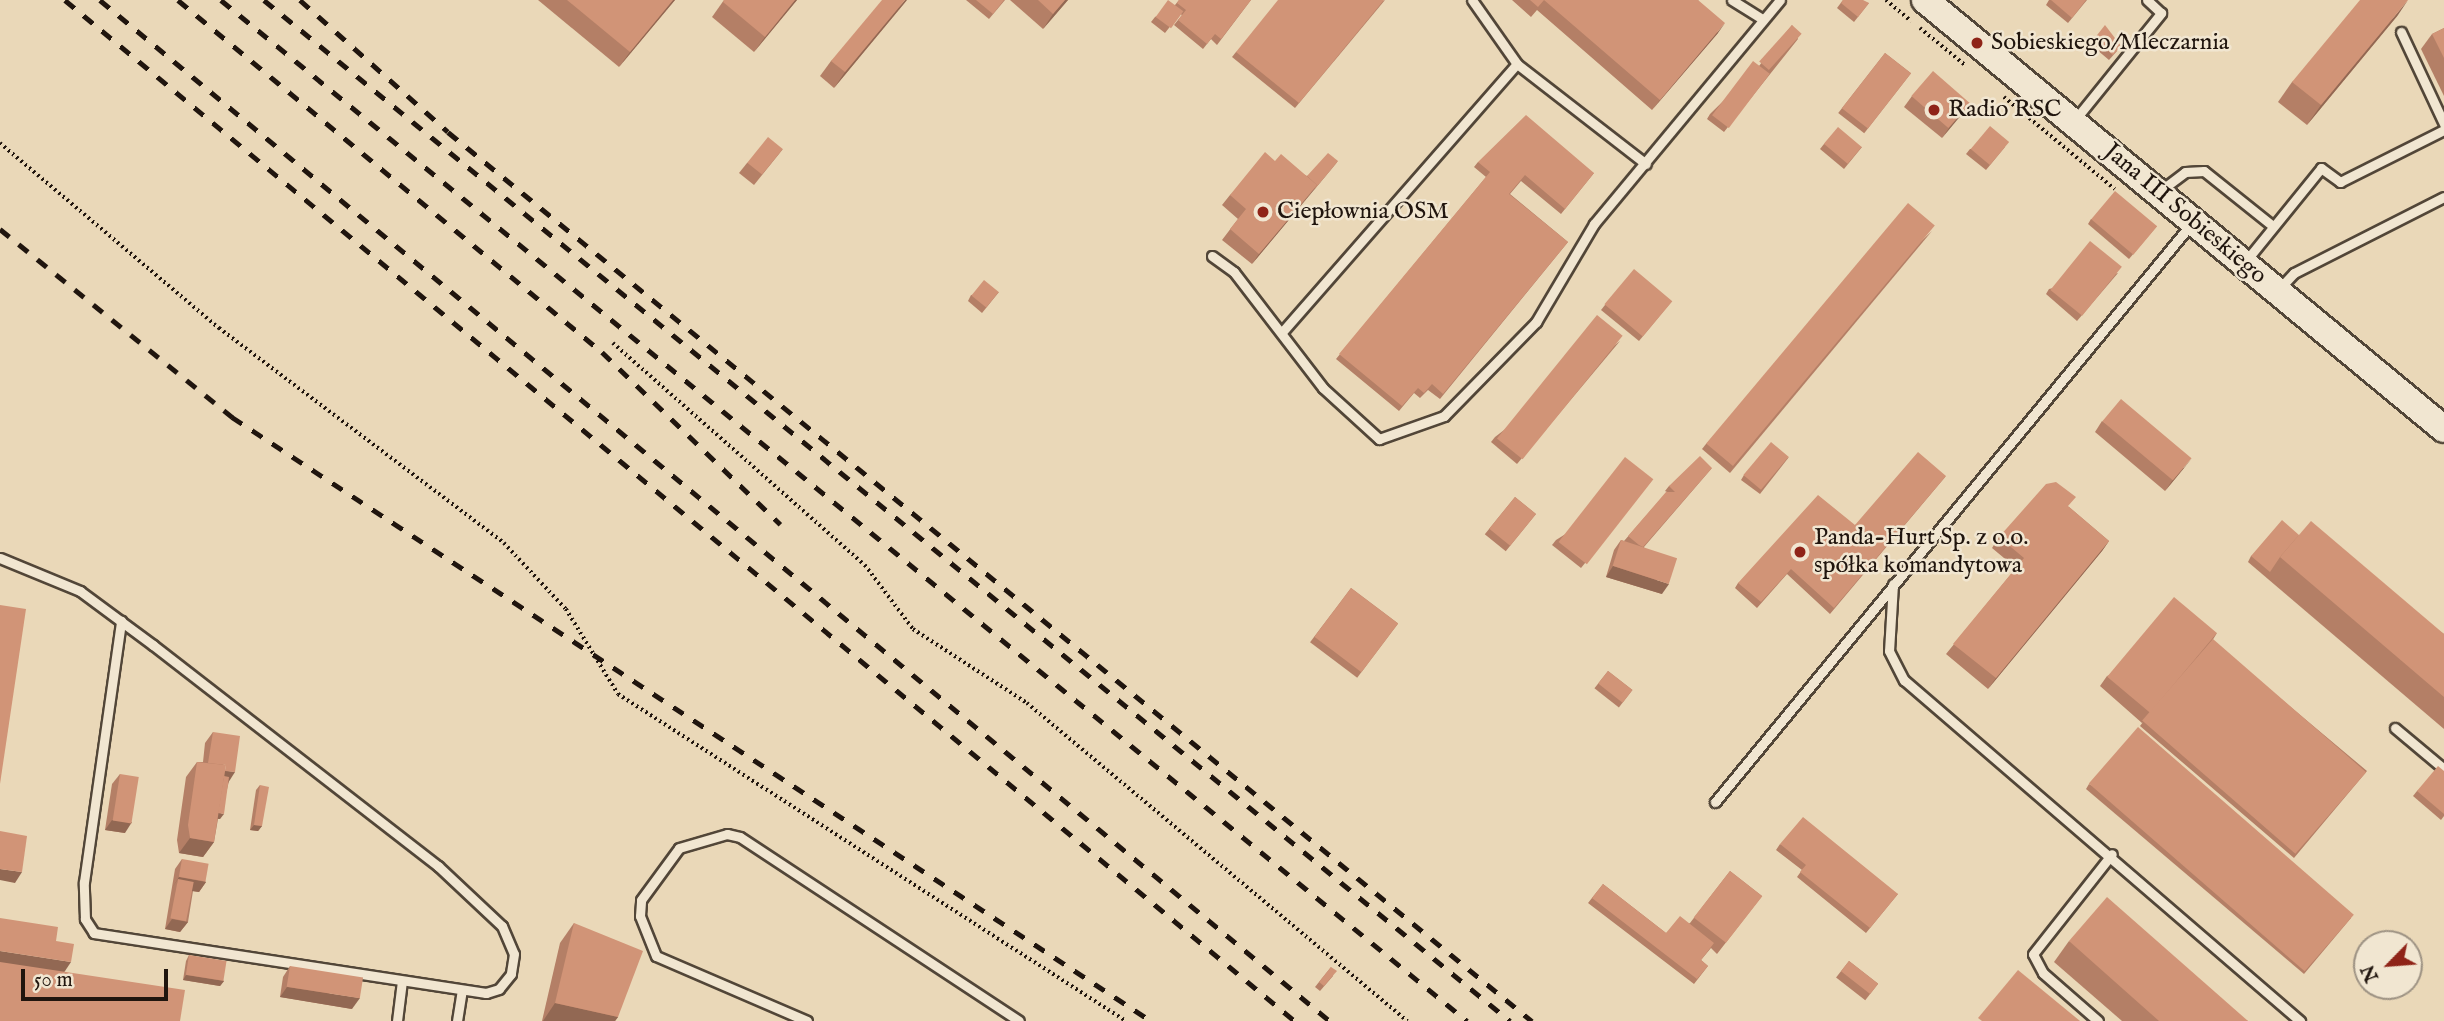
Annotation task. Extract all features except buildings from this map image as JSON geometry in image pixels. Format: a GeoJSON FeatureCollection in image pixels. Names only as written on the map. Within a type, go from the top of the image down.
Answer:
{"type":"FeatureCollection","features":[{"type":"Feature","properties":{"kind":"main road","name":"Jana III Sobieskiego"},"geometry":{"type":"LineString","coordinates":[[1925,0],[2444,429]]}},
{"type":"Feature","properties":{"kind":"lane"},"geometry":{"type":"LineString","coordinates":[[1472,0],[1517,64],[1646,164]]}},
{"type":"Feature","properties":{"kind":"lane"},"geometry":{"type":"LineString","coordinates":[[1732,0],[1763,19]]}},
{"type":"Feature","properties":{"kind":"lane"},"geometry":{"type":"LineString","coordinates":[[1212,256],[1283,331],[1323,388],[1379,439],[1444,416],[1536,322],[1594,224],[1780,0]]}},
{"type":"Feature","properties":{"kind":"lane"},"geometry":{"type":"LineString","coordinates":[[2073,122],[2161,13],[2147,0]]}},
{"type":"Feature","properties":{"kind":"lane"},"geometry":{"type":"LineString","coordinates":[[2401,32],[2444,124]]}},
{"type":"Feature","properties":{"kind":"lane"},"geometry":{"type":"LineString","coordinates":[[1283,331],[1517,64]]}},
{"type":"Feature","properties":{"kind":"lane"},"geometry":{"type":"LineString","coordinates":[[2244,264],[2321,168],[2340,182],[2444,130]]}},
{"type":"Feature","properties":{"kind":"lane"},"geometry":{"type":"LineString","coordinates":[[2158,193],[2185,172],[2204,171],[2273,226]]}},
{"type":"Feature","properties":{"kind":"lane"},"geometry":{"type":"LineString","coordinates":[[2277,291],[2294,272],[2444,197]]}},
{"type":"Feature","properties":{"kind":"lane"},"geometry":{"type":"LineString","coordinates":[[1715,802],[2193,222]]}},
{"type":"Feature","properties":{"kind":"lane"},"geometry":{"type":"LineString","coordinates":[[0,558],[80,591],[121,621],[438,866],[502,926],[514,954],[511,974],[486,993],[94,933],[85,919],[84,882],[121,621]]}},
{"type":"Feature","properties":{"kind":"lane"},"geometry":{"type":"LineString","coordinates":[[1893,583],[1889,651],[1904,680],[2112,854],[2300,1021]]}},
{"type":"Feature","properties":{"kind":"lane"},"geometry":{"type":"LineString","coordinates":[[2395,728],[2444,769]]}},
{"type":"Feature","properties":{"kind":"lane"},"geometry":{"type":"LineString","coordinates":[[807,1021],[656,956],[640,916],[641,900],[679,848],[709,837],[740,837],[1020,1021]]}},
{"type":"Feature","properties":{"kind":"lane"},"geometry":{"type":"LineString","coordinates":[[2098,1021],[2043,973],[2033,954],[2112,854]]}},
{"type":"Feature","properties":{"kind":"lane"},"geometry":{"type":"LineString","coordinates":[[397,1021],[402,981]]}},
{"type":"Feature","properties":{"kind":"lane"},"geometry":{"type":"LineString","coordinates":[[457,1021],[462,990]]}},
{"type":"Feature","properties":{"kind":"path"},"geometry":{"type":"LineString","coordinates":[[1886,0],[1972,71]]}},
{"type":"Feature","properties":{"kind":"path"},"geometry":{"type":"LineString","coordinates":[[1997,91],[2103,186],[2123,196]]}},
{"type":"Feature","properties":{"kind":"path"},"geometry":{"type":"LineString","coordinates":[[0,143],[219,328],[503,543],[566,609],[618,694],[1126,1021]]}},
{"type":"Feature","properties":{"kind":"path"},"geometry":{"type":"LineString","coordinates":[[613,343],[866,565],[923,637],[1027,703],[1407,1021]]}},
{"type":"Feature","properties":{"kind":"railway"},"geometry":{"type":"LineString","coordinates":[[65,0],[1295,1021]]}},
{"type":"Feature","properties":{"kind":"railway"},"geometry":{"type":"LineString","coordinates":[[100,0],[1330,1021]]}},
{"type":"Feature","properties":{"kind":"railway"},"geometry":{"type":"LineString","coordinates":[[178,0],[602,352],[780,524]]}},
{"type":"Feature","properties":{"kind":"railway"},"geometry":{"type":"LineString","coordinates":[[221,0],[1467,1021]]}},
{"type":"Feature","properties":{"kind":"railway"},"geometry":{"type":"LineString","coordinates":[[264,0],[1510,1021]]}},
{"type":"Feature","properties":{"kind":"railway"},"geometry":{"type":"LineString","coordinates":[[300,0],[448,132],[1532,1021]]}},
{"type":"Feature","properties":{"kind":"railway"},"geometry":{"type":"LineString","coordinates":[[0,229],[232,417],[1151,1021]]}},
{"type":"Feature","properties":{"kind":"place","name":"Sobieskiego/Mleczarnia"},"geometry":{"type":"Point","coordinates":[1977,43]}},
{"type":"Feature","properties":{"kind":"place","name":"Radio RSC"},"geometry":{"type":"Point","coordinates":[1934,110]}},
{"type":"Feature","properties":{"kind":"place","name":"Ciepłownia OSM"},"geometry":{"type":"Point","coordinates":[1263,212]}},
{"type":"Feature","properties":{"kind":"place","name":"Panda-Hurt Sp. z o.o. spółka komandytowa"},"geometry":{"type":"Point","coordinates":[1800,552]}}]}
